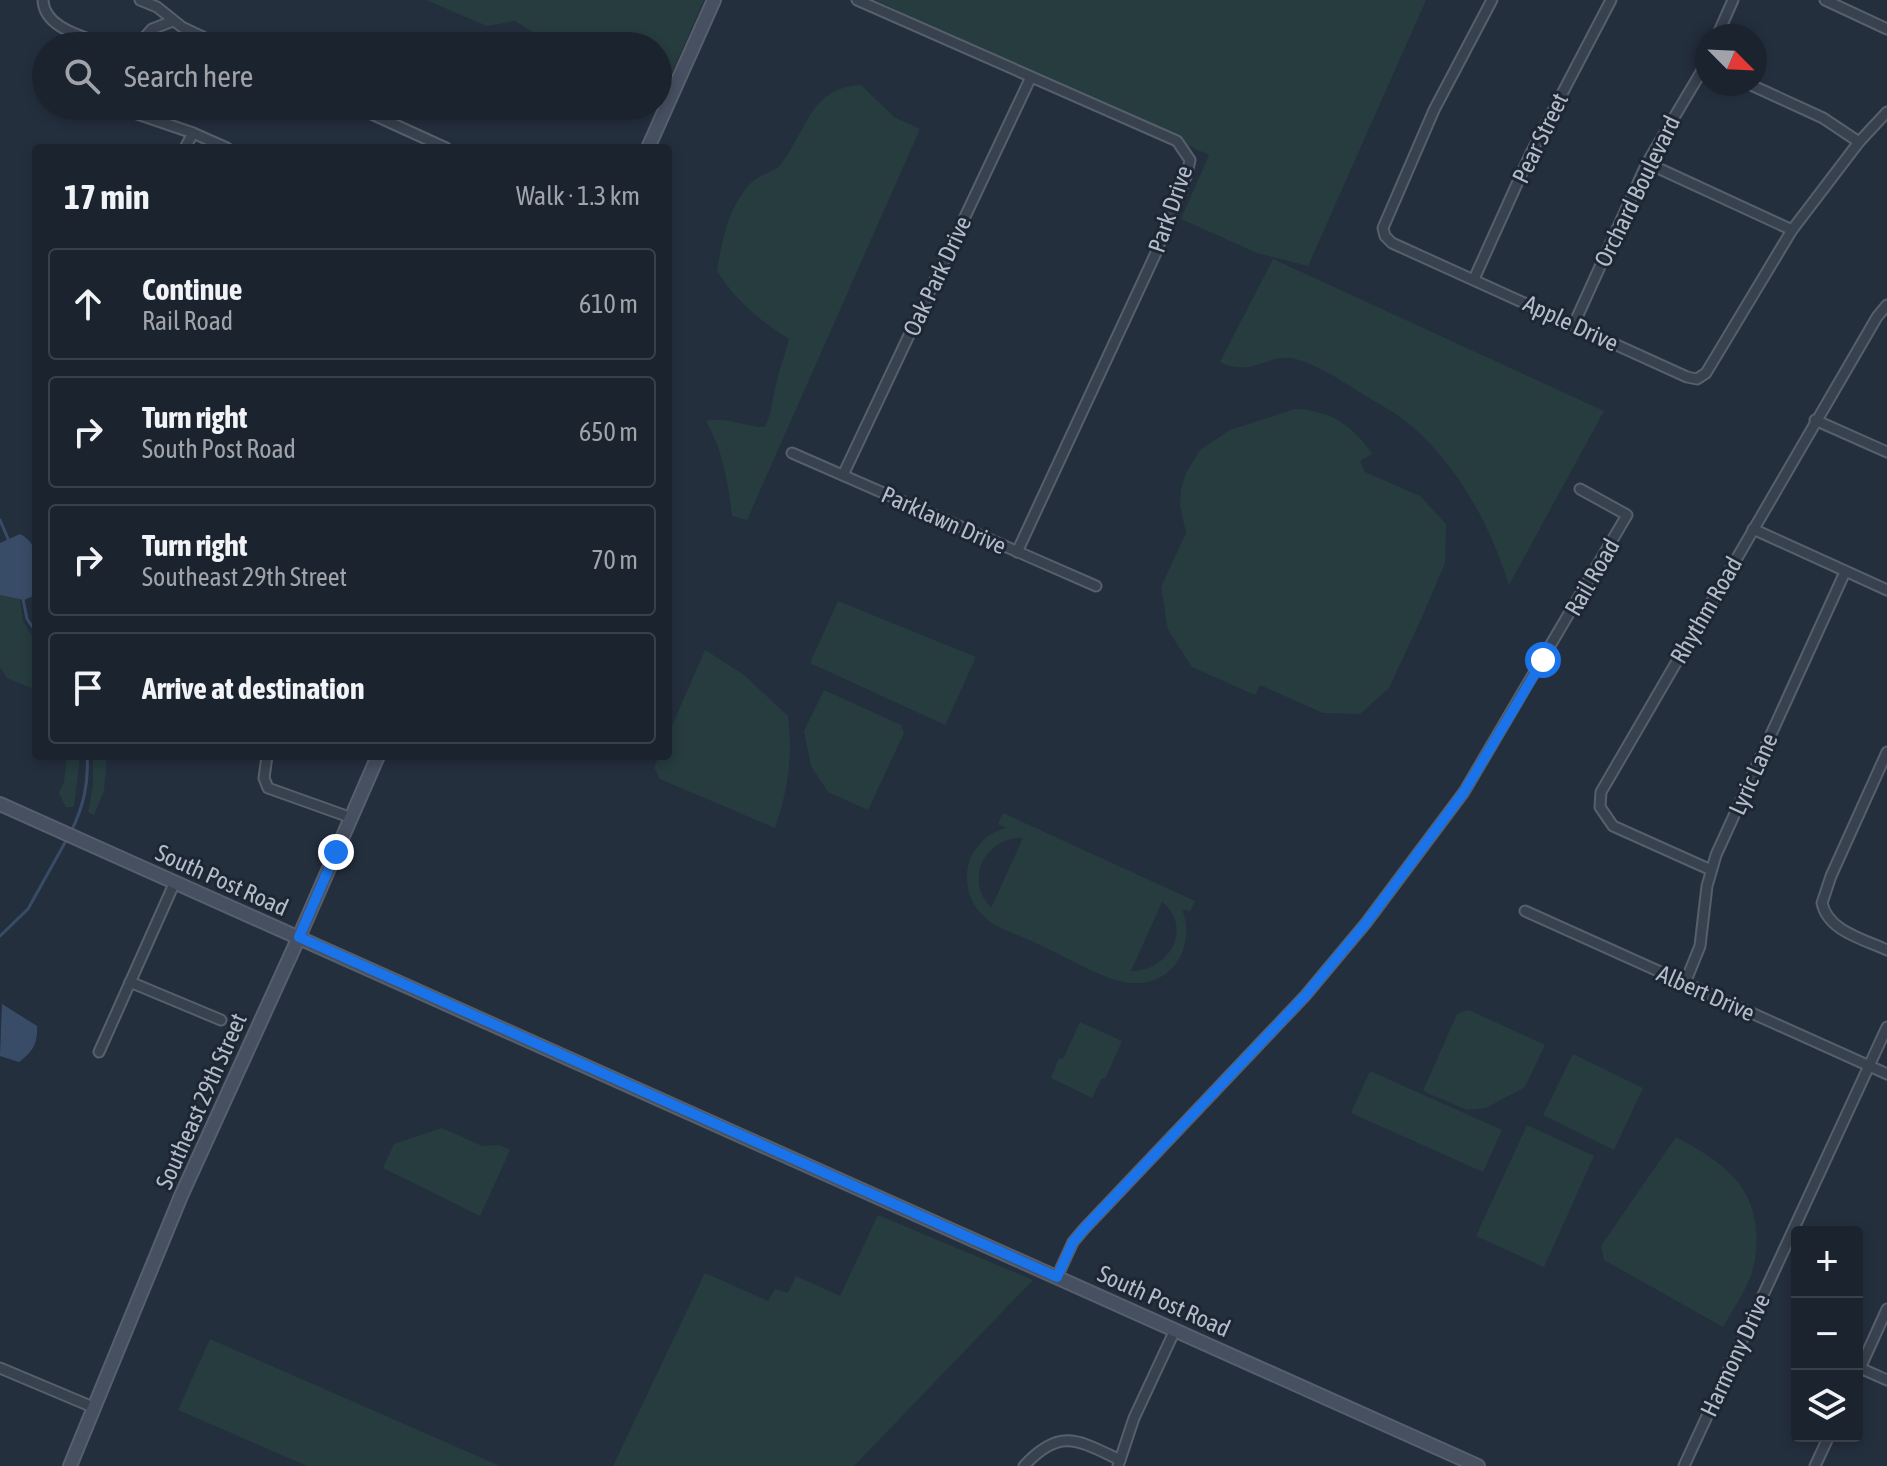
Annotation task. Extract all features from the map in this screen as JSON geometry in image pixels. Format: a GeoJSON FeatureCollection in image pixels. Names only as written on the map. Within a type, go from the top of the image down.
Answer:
{"type":"FeatureCollection","features":[{"type":"Feature","properties":{"kind":"main road"},"geometry":{"type":"LineString","coordinates":[[672,94],[714,0]]}},
{"type":"Feature","properties":{"kind":"main road"},"geometry":{"type":"LineString","coordinates":[[650,144],[660,120]]}},
{"type":"Feature","properties":{"kind":"main road","name":"Southeast 29th Street"},"geometry":{"type":"LineString","coordinates":[[70,1466],[181,1196],[376,760]]}},
{"type":"Feature","properties":{"kind":"main road","name":"South Post Road"},"geometry":{"type":"LineString","coordinates":[[0,804],[1478,1466]]}},
{"type":"Feature","properties":{"kind":"street"},"geometry":{"type":"LineString","coordinates":[[43,0],[46,16],[75,32]]}},
{"type":"Feature","properties":{"kind":"street"},"geometry":{"type":"LineString","coordinates":[[140,0],[157,7],[173,21],[195,32]]}},
{"type":"Feature","properties":{"kind":"street","name":"Park Drive"},"geometry":{"type":"LineString","coordinates":[[857,0],[1177,141],[1190,160],[1155,255],[1017,552]]}},
{"type":"Feature","properties":{"kind":"street","name":"Apple Drive"},"geometry":{"type":"LineString","coordinates":[[1492,0],[1434,110],[1383,228],[1385,236],[1392,243],[1687,377],[1697,379],[1706,373],[1792,230],[1859,142],[1887,112]]}},
{"type":"Feature","properties":{"kind":"street","name":"Pear Street"},"geometry":{"type":"LineString","coordinates":[[1474,279],[1530,155],[1611,0]]}},
{"type":"Feature","properties":{"kind":"street"},"geometry":{"type":"LineString","coordinates":[[1722,24],[1733,0]]}},
{"type":"Feature","properties":{"kind":"street"},"geometry":{"type":"LineString","coordinates":[[1825,0],[1887,29]]}},
{"type":"Feature","properties":{"kind":"street"},"geometry":{"type":"LineString","coordinates":[[149,32],[173,21]]}},
{"type":"Feature","properties":{"kind":"street","name":"Oak Park Drive"},"geometry":{"type":"LineString","coordinates":[[843,475],[1031,77]]}},
{"type":"Feature","properties":{"kind":"street","name":"Orchard Boulevard"},"geometry":{"type":"LineString","coordinates":[[1574,324],[1647,163],[1695,82]]}},
{"type":"Feature","properties":{"kind":"street"},"geometry":{"type":"LineString","coordinates":[[1767,92],[1823,118],[1859,142]]}},
{"type":"Feature","properties":{"kind":"street"},"geometry":{"type":"LineString","coordinates":[[155,120],[218,144]]}},
{"type":"Feature","properties":{"kind":"street"},"geometry":{"type":"LineString","coordinates":[[385,120],[437,144]]}},
{"type":"Feature","properties":{"kind":"street"},"geometry":{"type":"LineString","coordinates":[[187,144],[193,133]]}},
{"type":"Feature","properties":{"kind":"street"},"geometry":{"type":"LineString","coordinates":[[1647,163],[1792,230]]}},
{"type":"Feature","properties":{"kind":"street","name":"Rhythm Road"},"geometry":{"type":"LineString","coordinates":[[1711,870],[1613,826],[1603,815],[1599,797],[1815,420],[1887,305]]}},
{"type":"Feature","properties":{"kind":"street"},"geometry":{"type":"LineString","coordinates":[[1815,420],[1887,452]]}},
{"type":"Feature","properties":{"kind":"street","name":"Parklawn Drive"},"geometry":{"type":"LineString","coordinates":[[792,453],[1096,586]]}},
{"type":"Feature","properties":{"kind":"street","name":"Rail Road"},"geometry":{"type":"LineString","coordinates":[[1057,1277],[1073,1242],[1084,1229],[1305,996],[1385,898],[1479,769],[1627,515],[1580,489]]}},
{"type":"Feature","properties":{"kind":"street"},"geometry":{"type":"LineString","coordinates":[[1753,529],[1887,590]]}},
{"type":"Feature","properties":{"kind":"street","name":"Lyric Lane"},"geometry":{"type":"LineString","coordinates":[[1685,983],[1700,946],[1711,870],[1845,572]]}},
{"type":"Feature","properties":{"kind":"street"},"geometry":{"type":"LineString","coordinates":[[1887,752],[1827,883],[1822,903],[1829,921],[1887,950]]}},
{"type":"Feature","properties":{"kind":"street"},"geometry":{"type":"LineString","coordinates":[[266,760],[264,778],[268,788],[352,818]]}},
{"type":"Feature","properties":{"kind":"street"},"geometry":{"type":"LineString","coordinates":[[99,1052],[174,884]]}},
{"type":"Feature","properties":{"kind":"street","name":"Albert Drive"},"geometry":{"type":"LineString","coordinates":[[1525,911],[1887,1074]]}},
{"type":"Feature","properties":{"kind":"street"},"geometry":{"type":"LineString","coordinates":[[130,982],[221,1020]]}},
{"type":"Feature","properties":{"kind":"street","name":"Harmony Drive"},"geometry":{"type":"LineString","coordinates":[[1684,1466],[1887,1027]]}},
{"type":"Feature","properties":{"kind":"street"},"geometry":{"type":"LineString","coordinates":[[1859,1370],[1887,1309]]}},
{"type":"Feature","properties":{"kind":"street"},"geometry":{"type":"LineString","coordinates":[[1024,1466],[1039,1450],[1064,1439],[1084,1443],[1119,1463],[1134,1418],[1175,1330]]}},
{"type":"Feature","properties":{"kind":"street"},"geometry":{"type":"LineString","coordinates":[[0,1368],[95,1408]]}},
{"type":"Feature","properties":{"kind":"street"},"geometry":{"type":"LineString","coordinates":[[1863,1373],[1887,1380]]}},
{"type":"Feature","properties":{"kind":"street"},"geometry":{"type":"LineString","coordinates":[[1815,1466],[1826,1442]]}},
{"type":"Feature","properties":{"kind":"green space"},"geometry":{"type":"Polygon","coordinates":[[[426,0],[704,0],[672,72],[672,32],[533,32],[515,21],[487,26],[426,0]]]}},
{"type":"Feature","properties":{"kind":"green space"},"geometry":{"type":"Polygon","coordinates":[[[875,0],[1426,0],[1308,266],[1257,253],[1181,219],[1209,155],[875,0]]]}},
{"type":"Feature","properties":{"kind":"green space"},"geometry":{"type":"Polygon","coordinates":[[[861,85],[894,117],[920,129],[747,520],[732,516],[724,467],[706,421],[720,420],[765,427],[789,339],[749,309],[717,271],[727,225],[742,193],[753,181],[781,164],[820,102],[844,88],[861,85]]]}},
{"type":"Feature","properties":{"kind":"green space"},"geometry":{"type":"Polygon","coordinates":[[[1273,259],[1604,411],[1509,585],[1492,540],[1471,499],[1445,461],[1406,421],[1317,367],[1298,360],[1281,358],[1249,367],[1220,362],[1273,259]]]}},
{"type":"Feature","properties":{"kind":"green space"},"geometry":{"type":"Polygon","coordinates":[[[1295,409],[1319,412],[1348,427],[1372,454],[1360,461],[1365,472],[1420,496],[1446,524],[1445,563],[1422,617],[1389,688],[1360,714],[1323,713],[1260,685],[1255,695],[1192,667],[1168,630],[1161,587],[1186,533],[1180,505],[1186,473],[1200,450],[1230,430],[1295,409]]]}},
{"type":"Feature","properties":{"kind":"green space"},"geometry":{"type":"Polygon","coordinates":[[[0,595],[20,599],[23,621],[32,636],[32,688],[7,678],[0,667],[0,595]]]}},
{"type":"Feature","properties":{"kind":"green space"},"geometry":{"type":"Polygon","coordinates":[[[838,601],[976,657],[945,725],[810,663],[838,601]]]}},
{"type":"Feature","properties":{"kind":"green space"},"geometry":{"type":"Polygon","coordinates":[[[705,650],[744,675],[788,716],[788,772],[775,828],[660,779],[654,767],[657,760],[672,760],[672,726],[705,650]]]}},
{"type":"Feature","properties":{"kind":"green space"},"geometry":{"type":"Polygon","coordinates":[[[824,690],[901,725],[904,733],[868,810],[828,792],[811,766],[804,731],[824,690]]]}},
{"type":"Feature","properties":{"kind":"green space"},"geometry":{"type":"Polygon","coordinates":[[[67,760],[80,760],[74,807],[66,807],[59,793],[64,782],[67,760]]]}},
{"type":"Feature","properties":{"kind":"green space"},"geometry":{"type":"Polygon","coordinates":[[[93,760],[107,760],[104,791],[94,815],[88,812],[93,760]]]}},
{"type":"Feature","properties":{"kind":"green space"},"geometry":{"type":"Polygon","coordinates":[[[1003,813],[1195,901],[1190,911],[1182,909],[1186,936],[1178,961],[1159,978],[1146,982],[1121,981],[1086,968],[988,920],[971,899],[967,872],[970,859],[980,843],[1006,828],[998,824],[1003,813]],[[1023,838],[998,844],[983,862],[979,885],[991,907],[992,906],[1023,838]],[[1162,902],[1131,971],[1156,964],[1173,946],[1176,923],[1162,902]]]}},
{"type":"Feature","properties":{"kind":"green space"},"geometry":{"type":"Polygon","coordinates":[[[1469,1010],[1545,1045],[1525,1087],[1486,1108],[1467,1110],[1423,1091],[1457,1014],[1469,1010]]]}},
{"type":"Feature","properties":{"kind":"green space"},"geometry":{"type":"Polygon","coordinates":[[[1080,1022],[1122,1041],[1105,1079],[1102,1078],[1092,1098],[1051,1078],[1080,1022]]]}},
{"type":"Feature","properties":{"kind":"green space"},"geometry":{"type":"Polygon","coordinates":[[[1573,1054],[1643,1088],[1614,1150],[1543,1115],[1573,1054]]]}},
{"type":"Feature","properties":{"kind":"green space"},"geometry":{"type":"Polygon","coordinates":[[[1370,1071],[1502,1130],[1483,1172],[1351,1113],[1370,1071]]]}},
{"type":"Feature","properties":{"kind":"green space"},"geometry":{"type":"Polygon","coordinates":[[[1527,1125],[1594,1156],[1544,1267],[1476,1236],[1527,1125]]]}},
{"type":"Feature","properties":{"kind":"green space"},"geometry":{"type":"Polygon","coordinates":[[[442,1128],[482,1146],[500,1145],[510,1150],[480,1216],[383,1168],[394,1144],[442,1128]]]}},
{"type":"Feature","properties":{"kind":"green space"},"geometry":{"type":"Polygon","coordinates":[[[1676,1137],[1730,1173],[1748,1198],[1753,1213],[1756,1230],[1754,1266],[1744,1291],[1723,1327],[1604,1260],[1601,1246],[1676,1137]]]}},
{"type":"Feature","properties":{"kind":"green space"},"geometry":{"type":"Polygon","coordinates":[[[878,1215],[1033,1280],[854,1466],[613,1466],[705,1273],[768,1301],[775,1289],[788,1293],[796,1276],[840,1296],[878,1215]]]}},
{"type":"Feature","properties":{"kind":"green space"},"geometry":{"type":"Polygon","coordinates":[[[210,1339],[500,1466],[307,1466],[178,1410],[210,1339]]]}},
{"type":"Feature","properties":{"kind":"water"},"geometry":{"type":"Polygon","coordinates":[[[20,534],[32,545],[32,597],[24,600],[0,595],[0,543],[20,534]]]}},
{"type":"Feature","properties":{"kind":"water"},"geometry":{"type":"Polygon","coordinates":[[[2,1004],[37,1026],[33,1047],[19,1062],[0,1056],[2,1004]]]}},
{"type":"Feature","properties":{"kind":"waterway"},"geometry":{"type":"LineString","coordinates":[[0,520],[9,541]]}},
{"type":"Feature","properties":{"kind":"waterway"},"geometry":{"type":"LineString","coordinates":[[23,599],[27,619],[32,626]]}},
{"type":"Feature","properties":{"kind":"waterway"},"geometry":{"type":"LineString","coordinates":[[71,832],[84,795],[87,760]]}},
{"type":"Feature","properties":{"kind":"waterway"},"geometry":{"type":"LineString","coordinates":[[0,936],[28,909],[67,839]]}},
{"type":"Feature","properties":{"kind":"route"},"geometry":{"type":"LineString","coordinates":[[336,852],[299,937],[1057,1277],[1073,1242],[1084,1229],[1305,996],[1366,923],[1464,792],[1543,660]]}}]}
